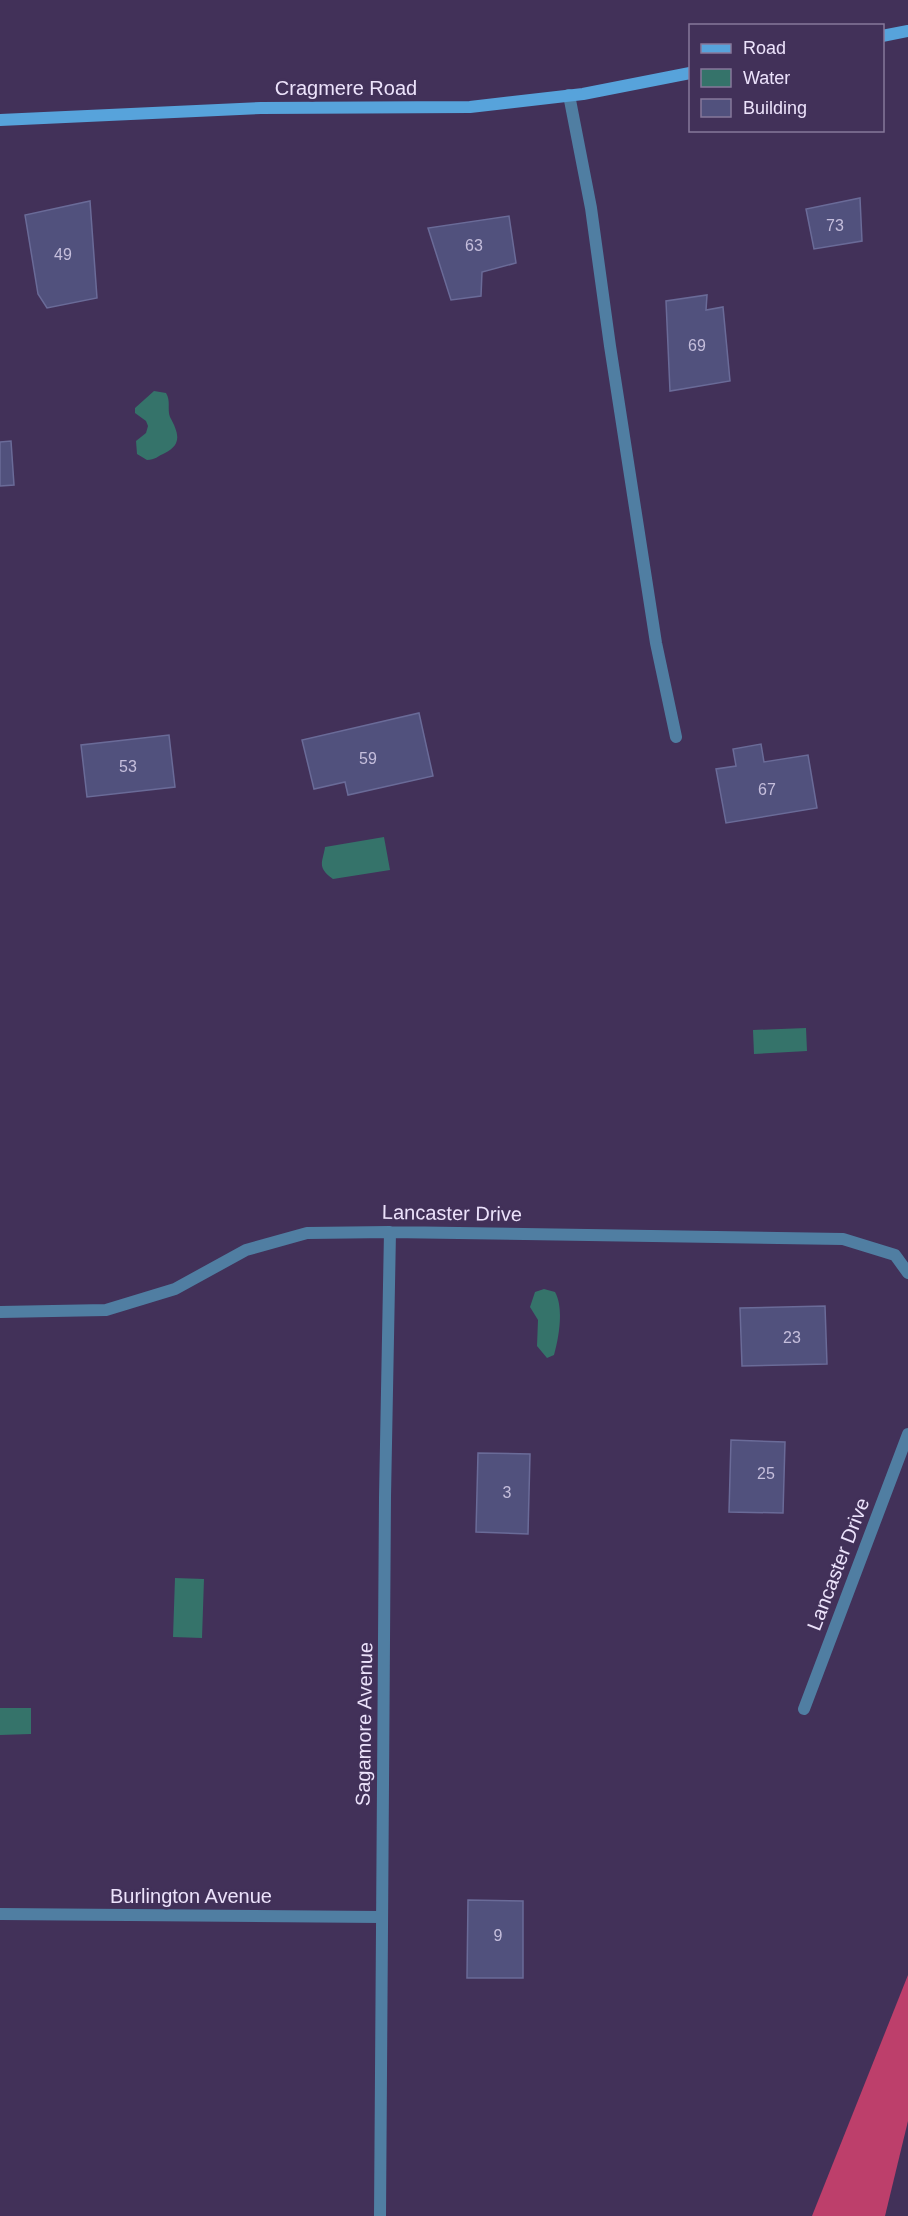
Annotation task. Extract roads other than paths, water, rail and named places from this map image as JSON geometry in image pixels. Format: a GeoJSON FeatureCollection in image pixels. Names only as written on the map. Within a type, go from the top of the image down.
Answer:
{"type":"FeatureCollection","features":[{"type":"Feature","properties":{"kind":"street"},"geometry":{"type":"LineString","coordinates":[[884,36],[908,31]]}},
{"type":"Feature","properties":{"kind":"street","name":"Cragmere Road"},"geometry":{"type":"LineString","coordinates":[[0,120],[261,108],[470,106],[569,95],[689,73]]}},
{"type":"Feature","properties":{"kind":"street"},"geometry":{"type":"LineString","coordinates":[[569,95],[591,208],[656,643],[676,737]]}},
{"type":"Feature","properties":{"kind":"street","name":"Lancaster Drive"},"geometry":{"type":"LineString","coordinates":[[0,1312],[106,1310],[175,1289],[246,1250],[307,1233],[390,1232],[843,1239],[895,1255],[908,1273]]}},
{"type":"Feature","properties":{"kind":"street","name":"Sagamore Avenue"},"geometry":{"type":"LineString","coordinates":[[380,2216],[381,1917],[390,1232]]}},
{"type":"Feature","properties":{"kind":"street","name":"Lancaster Drive"},"geometry":{"type":"LineString","coordinates":[[804,1709],[908,1434]]}},
{"type":"Feature","properties":{"kind":"street","name":"Burlington Avenue"},"geometry":{"type":"LineString","coordinates":[[0,1914],[381,1917]]}},
{"type":"Feature","properties":{"kind":"water"},"geometry":{"type":"Polygon","coordinates":[[[154,391],[166,393],[177,442],[171,449],[154,459],[147,460],[137,454],[136,441],[146,433],[148,426],[146,421],[135,413],[135,408],[154,391]]]}},
{"type":"Feature","properties":{"kind":"water"},"geometry":{"type":"Polygon","coordinates":[[[384,837],[390,870],[333,879],[322,868],[325,847],[384,837]]]}},
{"type":"Feature","properties":{"kind":"water"},"geometry":{"type":"Polygon","coordinates":[[[806,1028],[807,1051],[754,1054],[753,1030],[806,1028]]]}},
{"type":"Feature","properties":{"kind":"water"},"geometry":{"type":"Polygon","coordinates":[[[544,1289],[555,1292],[560,1314],[554,1355],[547,1358],[537,1346],[538,1320],[530,1307],[535,1292],[544,1289]]]}},
{"type":"Feature","properties":{"kind":"water"},"geometry":{"type":"Polygon","coordinates":[[[175,1578],[204,1579],[202,1638],[173,1637],[175,1578]]]}},
{"type":"Feature","properties":{"kind":"water"},"geometry":{"type":"Polygon","coordinates":[[[0,1708],[31,1708],[31,1734],[0,1735],[0,1708]]]}}]}
